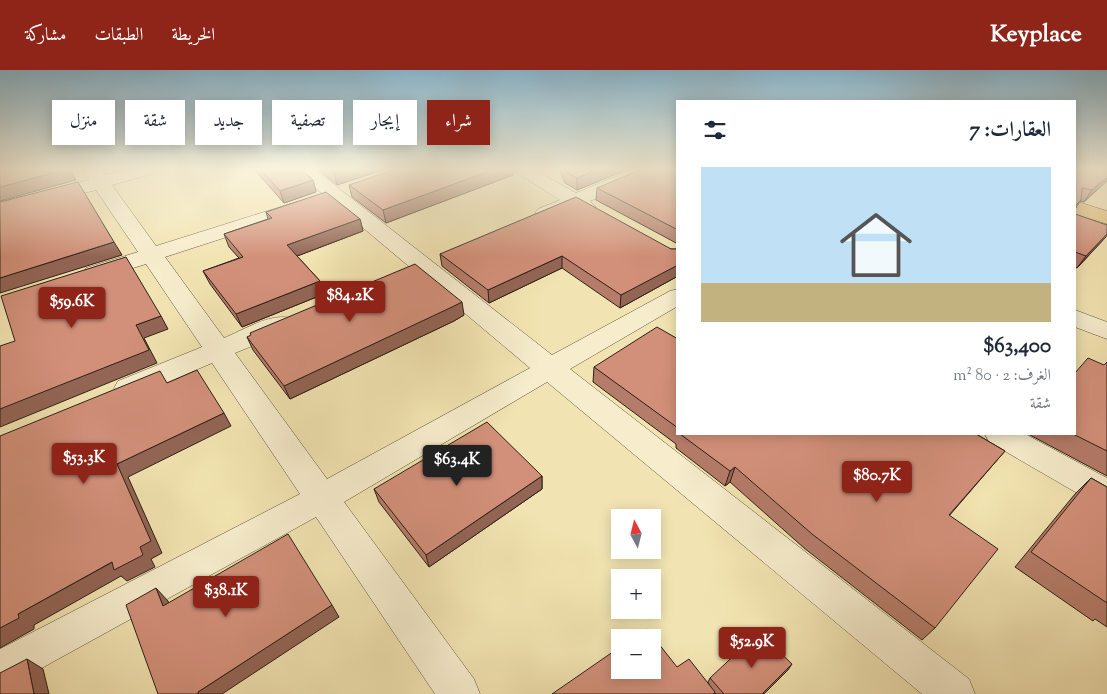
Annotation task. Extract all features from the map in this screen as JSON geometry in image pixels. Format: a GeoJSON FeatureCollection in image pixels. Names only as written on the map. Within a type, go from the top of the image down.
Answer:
{"type":"FeatureCollection","features":[{"type":"Feature","properties":{"kind":"highway"},"geometry":{"type":"LineString","coordinates":[[1076,207],[1107,218]]}},
{"type":"Feature","properties":{"kind":"street"},"geometry":{"type":"LineString","coordinates":[[111,198],[459,694]]}},
{"type":"Feature","properties":{"kind":"street"},"geometry":{"type":"LineString","coordinates":[[76,279],[326,198]]}},
{"type":"Feature","properties":{"kind":"street"},"geometry":{"type":"LineString","coordinates":[[353,198],[432,261],[549,368],[954,694]]}},
{"type":"Feature","properties":{"kind":"street"},"geometry":{"type":"LineString","coordinates":[[569,198],[600,214]]}},
{"type":"Feature","properties":{"kind":"street"},"geometry":{"type":"LineString","coordinates":[[521,223],[581,198]]}},
{"type":"Feature","properties":{"kind":"street"},"geometry":{"type":"LineString","coordinates":[[396,276],[432,261]]}},
{"type":"Feature","properties":{"kind":"street"},"geometry":{"type":"LineString","coordinates":[[0,671],[322,498],[676,297]]}},
{"type":"Feature","properties":{"kind":"street"},"geometry":{"type":"LineString","coordinates":[[109,396],[298,317]]}},
{"type":"Feature","properties":{"kind":"street"},"geometry":{"type":"LineString","coordinates":[[1076,318],[1107,331]]}},
{"type":"Feature","properties":{"kind":"street"},"geometry":{"type":"LineString","coordinates":[[1002,435],[1107,494]]}},
{"type":"Feature","properties":{"kind":"building"},"geometry":{"type":"Polygon","coordinates":[[[15,198],[88,198],[114,242],[0,278],[0,202],[15,198]]]}},
{"type":"Feature","properties":{"kind":"building"},"geometry":{"type":"Polygon","coordinates":[[[308,198],[334,198],[360,219],[287,245],[320,281],[236,314],[203,271],[243,257],[224,234],[272,218],[266,212],[308,198]]]}},
{"type":"Feature","properties":{"kind":"building"},"geometry":{"type":"Polygon","coordinates":[[[367,198],[415,198],[383,210],[367,198]]]}},
{"type":"Feature","properties":{"kind":"building"},"geometry":{"type":"Polygon","coordinates":[[[573,198],[578,198],[671,249],[676,249],[676,266],[621,295],[562,256],[488,290],[440,254],[573,198]]]}},
{"type":"Feature","properties":{"kind":"building"},"geometry":{"type":"Polygon","coordinates":[[[617,198],[676,198],[676,229],[617,198]]]}},
{"type":"Feature","properties":{"kind":"building"},"geometry":{"type":"Polygon","coordinates":[[[1076,198],[1081,198],[1076,205],[1076,198]]]}},
{"type":"Feature","properties":{"kind":"building"},"geometry":{"type":"Polygon","coordinates":[[[1076,214],[1107,225],[1107,234],[1086,256],[1076,252],[1076,214]]]}},
{"type":"Feature","properties":{"kind":"building"},"geometry":{"type":"Polygon","coordinates":[[[126,257],[161,316],[136,325],[149,350],[0,409],[0,346],[15,341],[1,296],[126,257]]]}},
{"type":"Feature","properties":{"kind":"building"},"geometry":{"type":"Polygon","coordinates":[[[415,264],[462,302],[284,386],[247,337],[251,335],[250,333],[415,264]]]}},
{"type":"Feature","properties":{"kind":"building"},"geometry":{"type":"Polygon","coordinates":[[[657,327],[676,338],[676,427],[594,367],[657,327]]]}},
{"type":"Feature","properties":{"kind":"building"},"geometry":{"type":"Polygon","coordinates":[[[1088,358],[1104,365],[1107,362],[1107,451],[1075,435],[1076,372],[1088,358]]]}},
{"type":"Feature","properties":{"kind":"building"},"geometry":{"type":"Polygon","coordinates":[[[197,370],[224,413],[117,464],[151,541],[140,547],[143,555],[114,570],[112,562],[18,614],[19,618],[0,628],[0,436],[160,371],[167,383],[197,370]]]}},
{"type":"Feature","properties":{"kind":"building"},"geometry":{"type":"Polygon","coordinates":[[[487,422],[542,476],[426,555],[374,489],[487,422]]]}},
{"type":"Feature","properties":{"kind":"building"},"geometry":{"type":"Polygon","coordinates":[[[681,435],[978,435],[1005,451],[949,515],[998,549],[935,628],[812,534],[735,467],[730,471],[681,435]]]}},
{"type":"Feature","properties":{"kind":"building"},"geometry":{"type":"Polygon","coordinates":[[[1091,478],[1107,487],[1107,603],[1031,552],[1091,478]]]}},
{"type":"Feature","properties":{"kind":"building"},"geometry":{"type":"Polygon","coordinates":[[[288,534],[332,605],[198,692],[198,694],[158,694],[126,605],[156,588],[163,606],[288,534]]]}},
{"type":"Feature","properties":{"kind":"building"},"geometry":{"type":"Polygon","coordinates":[[[759,632],[792,664],[762,694],[724,694],[710,678],[759,632]]]}},
{"type":"Feature","properties":{"kind":"building"},"geometry":{"type":"Polygon","coordinates":[[[661,647],[677,667],[689,659],[715,692],[713,694],[552,694],[611,653],[611,679],[661,679],[661,647]]]}},
{"type":"Feature","properties":{"kind":"building"},"geometry":{"type":"Polygon","coordinates":[[[27,659],[34,694],[0,694],[0,673],[27,659]]]}}]}
